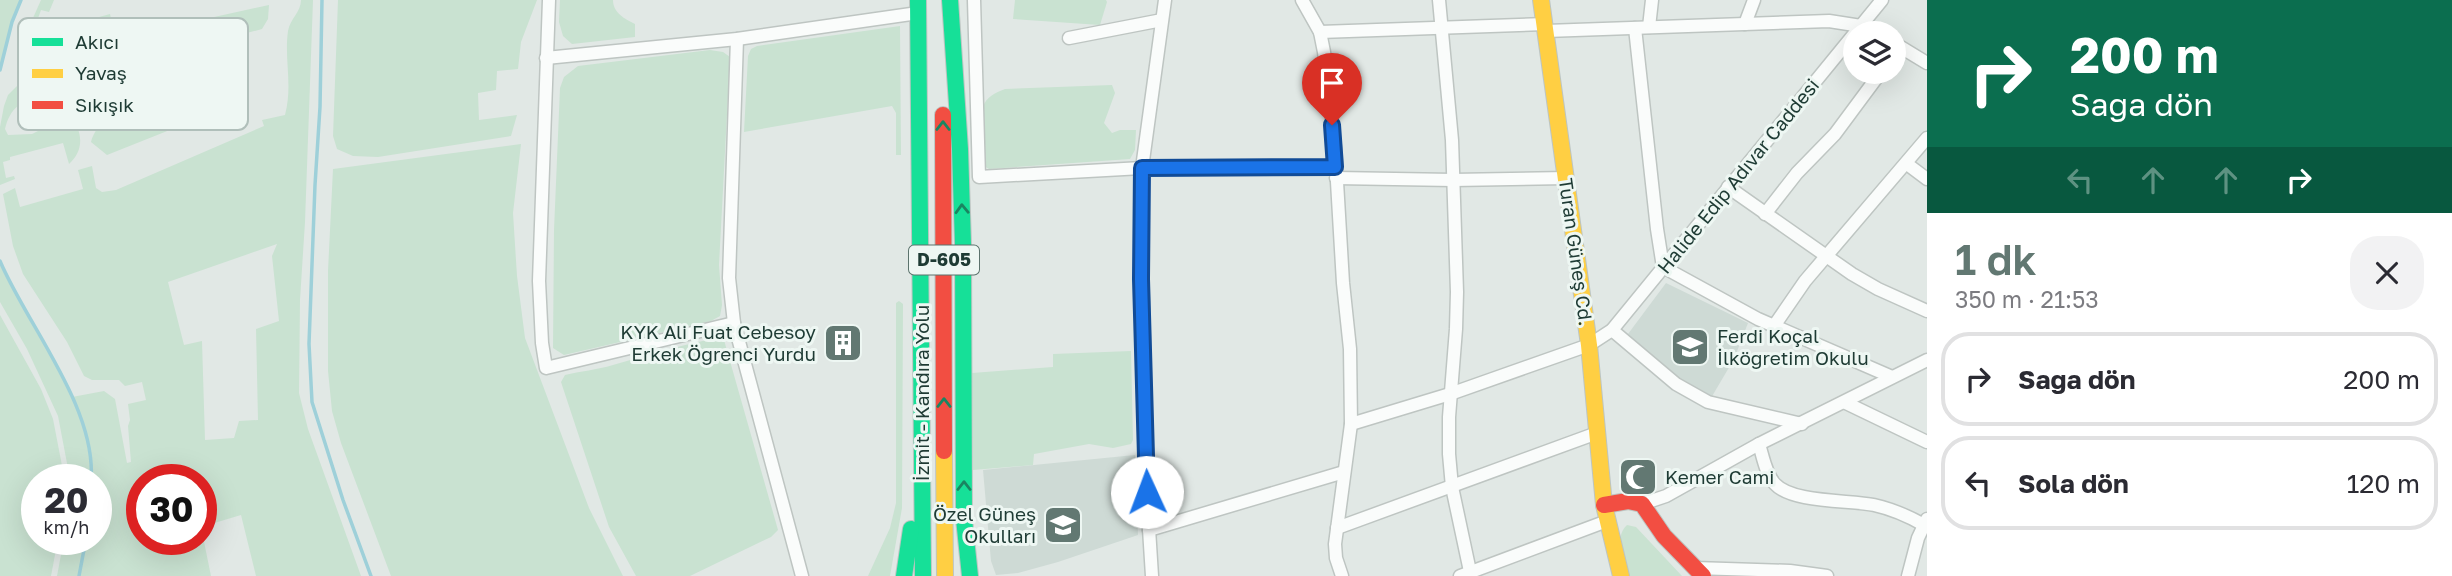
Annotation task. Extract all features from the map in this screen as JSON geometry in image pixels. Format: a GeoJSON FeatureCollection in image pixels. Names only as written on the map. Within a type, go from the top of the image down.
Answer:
{"type":"FeatureCollection","features":[{"type":"Feature","properties":{"kind":"main road","name":"İzmit - Kandıra Yolu"},"geometry":{"type":"LineString","coordinates":[[943,0],[945,576]]}},
{"type":"Feature","properties":{"kind":"main road"},"geometry":{"type":"LineString","coordinates":[[950,0],[961,171],[964,519],[970,576]]}},
{"type":"Feature","properties":{"kind":"main road","name":"Turan Güneş Cd."},"geometry":{"type":"LineString","coordinates":[[1541,0],[1589,345],[1605,513],[1620,576]]}},
{"type":"Feature","properties":{"kind":"main road","name":"İzmit - Kandıra Yolu"},"geometry":{"type":"LineString","coordinates":[[918,6],[923,576]]}},
{"type":"Feature","properties":{"kind":"main road"},"geometry":{"type":"LineString","coordinates":[[904,576],[913,505],[915,406],[922,369]]}},
{"type":"Feature","properties":{"kind":"main road"},"geometry":{"type":"LineString","coordinates":[[1605,513],[1628,501],[1642,504],[1664,536],[1699,572]]}},
{"type":"Feature","properties":{"kind":"street"},"geometry":{"type":"LineString","coordinates":[[549,0],[538,281],[546,368],[734,324]]}},
{"type":"Feature","properties":{"kind":"street"},"geometry":{"type":"LineString","coordinates":[[974,0],[979,177],[1142,168],[1336,172],[1453,180],[1566,178]]}},
{"type":"Feature","properties":{"kind":"street"},"geometry":{"type":"LineString","coordinates":[[1152,576],[1141,279],[1142,168],[1164,0]]}},
{"type":"Feature","properties":{"kind":"street"},"geometry":{"type":"LineString","coordinates":[[1302,0],[1320,32],[1336,172],[1350,349],[1351,424],[1337,527],[1336,558],[1342,576]]}},
{"type":"Feature","properties":{"kind":"street"},"geometry":{"type":"LineString","coordinates":[[1439,0],[1452,140],[1457,292],[1448,417],[1452,487],[1467,575],[1605,513]]}},
{"type":"Feature","properties":{"kind":"street"},"geometry":{"type":"LineString","coordinates":[[1649,27],[1652,0]]}},
{"type":"Feature","properties":{"kind":"street"},"geometry":{"type":"LineString","coordinates":[[1745,24],[1754,0]]}},
{"type":"Feature","properties":{"kind":"street","name":"Halide Edip Adıvar Caddesi"},"geometry":{"type":"LineString","coordinates":[[1865,21],[1882,0]]}},
{"type":"Feature","properties":{"kind":"street"},"geometry":{"type":"LineString","coordinates":[[547,58],[737,39],[918,6]]}},
{"type":"Feature","properties":{"kind":"street"},"geometry":{"type":"LineString","coordinates":[[1069,38],[1162,20]]}},
{"type":"Feature","properties":{"kind":"street"},"geometry":{"type":"LineString","coordinates":[[1320,32],[1441,27],[1635,28],[1829,21],[1843,23]]}},
{"type":"Feature","properties":{"kind":"street"},"geometry":{"type":"LineString","coordinates":[[1635,28],[1663,267],[1774,326],[1892,377]]}},
{"type":"Feature","properties":{"kind":"street"},"geometry":{"type":"LineString","coordinates":[[737,39],[730,278],[734,324],[802,576]]}},
{"type":"Feature","properties":{"kind":"street","name":"Halide Edip Adıvar Caddesi"},"geometry":{"type":"LineString","coordinates":[[1351,424],[1450,394],[1589,345],[1612,330],[1843,48]]}},
{"type":"Feature","properties":{"kind":"street"},"geometry":{"type":"LineString","coordinates":[[1906,52],[1927,63]]}},
{"type":"Feature","properties":{"kind":"street"},"geometry":{"type":"LineString","coordinates":[[1765,214],[1797,173],[1835,134],[1872,84]]}},
{"type":"Feature","properties":{"kind":"street"},"geometry":{"type":"LineString","coordinates":[[1774,326],[1786,306],[1825,257],[1927,138]]}},
{"type":"Feature","properties":{"kind":"street"},"geometry":{"type":"LineString","coordinates":[[1907,164],[1927,179]]}},
{"type":"Feature","properties":{"kind":"street"},"geometry":{"type":"LineString","coordinates":[[1728,187],[1825,257],[1878,289],[1927,311]]}},
{"type":"Feature","properties":{"kind":"street"},"geometry":{"type":"LineString","coordinates":[[1612,330],[1676,384],[1708,402],[1802,424]]}},
{"type":"Feature","properties":{"kind":"street"},"geometry":{"type":"LineString","coordinates":[[1642,504],[1667,496],[1759,444],[1846,403],[1927,360]]}},
{"type":"Feature","properties":{"kind":"street"},"geometry":{"type":"LineString","coordinates":[[1846,403],[1927,442]]}},
{"type":"Feature","properties":{"kind":"street"},"geometry":{"type":"LineString","coordinates":[[1337,527],[1597,433]]}},
{"type":"Feature","properties":{"kind":"street"},"geometry":{"type":"LineString","coordinates":[[1759,444],[1774,484],[1783,490],[1830,501],[1871,504],[1926,522],[1908,576]]}},
{"type":"Feature","properties":{"kind":"street"},"geometry":{"type":"LineString","coordinates":[[1149,530],[1344,472]]}},
{"type":"Feature","properties":{"kind":"street"},"geometry":{"type":"LineString","coordinates":[[1699,572],[1790,571],[1827,576]]}},
{"type":"Feature","properties":{"kind":"shaded area","name":"Ferdi Koçal İlköğretim Okulu"},"geometry":{"type":"Polygon","coordinates":[[[1666,283],[1748,323],[1734,359],[1711,398],[1673,377],[1628,334],[1666,283]]]}},
{"type":"Feature","properties":{"kind":"shaded area","name":"Özel Güneş Okulları"},"geometry":{"type":"Polygon","coordinates":[[[1135,455],[1138,535],[1058,562],[1018,573],[996,575],[991,561],[983,470],[1135,455]]]}},
{"type":"Feature","properties":{"kind":"green space"},"geometry":{"type":"Polygon","coordinates":[[[0,0],[21,0],[12,22],[0,70],[0,0]]]}},
{"type":"Feature","properties":{"kind":"green space"},"geometry":{"type":"Polygon","coordinates":[[[41,0],[54,0],[49,12],[41,10],[38,18],[33,18],[41,0]]]}},
{"type":"Feature","properties":{"kind":"green space"},"geometry":{"type":"Polygon","coordinates":[[[301,0],[313,0],[300,300],[299,393],[308,429],[361,576],[256,576],[241,515],[217,522],[217,464],[126,464],[126,555],[207,555],[211,576],[57,576],[61,555],[112,555],[112,464],[67,464],[58,416],[27,349],[0,302],[0,261],[72,397],[104,391],[115,399],[127,463],[131,462],[128,404],[146,400],[142,382],[125,386],[119,380],[92,380],[84,376],[67,342],[23,274],[13,246],[3,194],[15,188],[20,207],[83,189],[78,170],[92,166],[96,188],[102,192],[116,190],[264,126],[262,120],[285,115],[288,93],[288,31],[301,0]],[[277,244],[168,282],[184,345],[202,341],[205,440],[234,438],[239,421],[258,420],[256,329],[279,321],[272,256],[277,244]]]}},
{"type":"Feature","properties":{"kind":"green space"},"geometry":{"type":"Polygon","coordinates":[[[338,0],[537,0],[521,42],[518,69],[497,71],[496,90],[478,93],[479,120],[517,115],[511,136],[378,157],[353,156],[337,149],[333,136],[338,0]]]}},
{"type":"Feature","properties":{"kind":"green space"},"geometry":{"type":"Polygon","coordinates":[[[560,0],[613,0],[617,12],[635,24],[635,37],[572,44],[563,36],[559,22],[560,0]]]}},
{"type":"Feature","properties":{"kind":"green space"},"geometry":{"type":"Polygon","coordinates":[[[1015,0],[1107,2],[1100,25],[1013,19],[1015,0]]]}},
{"type":"Feature","properties":{"kind":"green space"},"geometry":{"type":"Polygon","coordinates":[[[269,5],[268,19],[262,29],[248,33],[248,18],[210,18],[269,5]]]}},
{"type":"Feature","properties":{"kind":"green space"},"geometry":{"type":"Polygon","coordinates":[[[110,14],[111,18],[95,18],[110,14]]]}},
{"type":"Feature","properties":{"kind":"green space"},"geometry":{"type":"Polygon","coordinates":[[[900,26],[901,155],[896,155],[896,113],[892,106],[744,132],[748,56],[751,49],[900,26]]]}},
{"type":"Feature","properties":{"kind":"green space"},"geometry":{"type":"Polygon","coordinates":[[[710,50],[723,52],[730,57],[719,265],[722,305],[720,316],[711,321],[564,355],[553,348],[554,230],[560,88],[564,77],[578,66],[710,50]]]}},
{"type":"Feature","properties":{"kind":"green space"},"geometry":{"type":"Polygon","coordinates":[[[18,85],[18,106],[7,122],[5,129],[8,135],[32,134],[40,130],[78,130],[80,145],[69,164],[63,143],[10,157],[10,160],[3,162],[6,178],[14,176],[15,179],[0,185],[0,127],[8,95],[18,85]]]}},
{"type":"Feature","properties":{"kind":"green space"},"geometry":{"type":"Polygon","coordinates":[[[1112,85],[1115,93],[1104,123],[1112,133],[1136,130],[1135,150],[1130,159],[989,169],[984,166],[983,107],[991,96],[1005,89],[1112,85]]]}},
{"type":"Feature","properties":{"kind":"green space"},"geometry":{"type":"Polygon","coordinates":[[[97,130],[170,130],[107,155],[91,142],[97,130]]]}},
{"type":"Feature","properties":{"kind":"green space"},"geometry":{"type":"Polygon","coordinates":[[[521,144],[513,213],[525,338],[589,508],[623,576],[391,576],[341,443],[332,411],[328,371],[328,271],[333,169],[521,144]]]}},
{"type":"Feature","properties":{"kind":"green space"},"geometry":{"type":"Polygon","coordinates":[[[899,301],[903,304],[902,508],[890,576],[868,576],[890,528],[896,503],[896,303],[899,301]]]}},
{"type":"Feature","properties":{"kind":"green space"},"geometry":{"type":"Polygon","coordinates":[[[0,315],[41,389],[53,419],[62,464],[21,464],[21,555],[55,555],[51,576],[0,576],[0,315]]]}},
{"type":"Feature","properties":{"kind":"green space"},"geometry":{"type":"Polygon","coordinates":[[[707,340],[724,340],[778,530],[771,537],[690,576],[636,576],[609,527],[561,382],[565,375],[607,367],[707,340]]]}},
{"type":"Feature","properties":{"kind":"green space"},"geometry":{"type":"Polygon","coordinates":[[[1131,351],[1131,444],[1113,448],[1089,444],[1034,454],[1033,465],[973,470],[972,373],[1053,367],[1053,354],[1131,351]]]}},
{"type":"Feature","properties":{"kind":"green space"},"geometry":{"type":"Polygon","coordinates":[[[1627,525],[1636,527],[1682,576],[1628,576],[1620,543],[1627,525]]]}},
{"type":"Feature","properties":{"kind":"waterway"},"geometry":{"type":"LineString","coordinates":[[0,70],[12,22],[21,0]]}},
{"type":"Feature","properties":{"kind":"waterway"},"geometry":{"type":"LineString","coordinates":[[322,0],[309,344],[312,402],[343,500],[371,576]]}},
{"type":"Feature","properties":{"kind":"waterway"},"geometry":{"type":"LineString","coordinates":[[0,261],[72,396],[83,424],[90,464]]}},
{"type":"Feature","properties":{"kind":"waterway"},"geometry":{"type":"LineString","coordinates":[[79,576],[83,555]]}},
{"type":"Feature","properties":{"kind":"traffic: fast"},"geometry":{"type":"LineString","coordinates":[[918,0],[923,576]]}},
{"type":"Feature","properties":{"kind":"traffic: fast"},"geometry":{"type":"LineString","coordinates":[[950,0],[960,149],[964,519],[970,576]]}},
{"type":"Feature","properties":{"kind":"traffic: fast"},"geometry":{"type":"LineString","coordinates":[[904,576],[911,529]]}},
{"type":"Feature","properties":{"kind":"traffic: slow"},"geometry":{"type":"LineString","coordinates":[[1541,0],[1589,345],[1604,505],[1621,576]]}},
{"type":"Feature","properties":{"kind":"traffic: slow"},"geometry":{"type":"LineString","coordinates":[[944,451],[945,576]]}},
{"type":"Feature","properties":{"kind":"traffic: jam"},"geometry":{"type":"LineString","coordinates":[[943,115],[944,451]]}},
{"type":"Feature","properties":{"kind":"traffic: jam"},"geometry":{"type":"LineString","coordinates":[[1604,505],[1628,501],[1642,504],[1664,536],[1703,576]]}},
{"type":"Feature","properties":{"kind":"place","name":"KYK Ali Fuat Cebesoy Erkek Öğrenci Yurdu"},"geometry":{"type":"Point","coordinates":[843,343]}},
{"type":"Feature","properties":{"kind":"place","name":"Ferdi Koçal İlköğretim Okulu"},"geometry":{"type":"Point","coordinates":[1690,347]}},
{"type":"Feature","properties":{"kind":"place","name":"Kemer Cami"},"geometry":{"type":"Point","coordinates":[1638,477]}},
{"type":"Feature","properties":{"kind":"place","name":"Özel Güneş Okulları"},"geometry":{"type":"Point","coordinates":[1063,525]}},
{"type":"Feature","properties":{"kind":"route"},"geometry":{"type":"LineString","coordinates":[[1147,492],[1141,279],[1142,168],[1335,167],[1332,125]]}}]}
